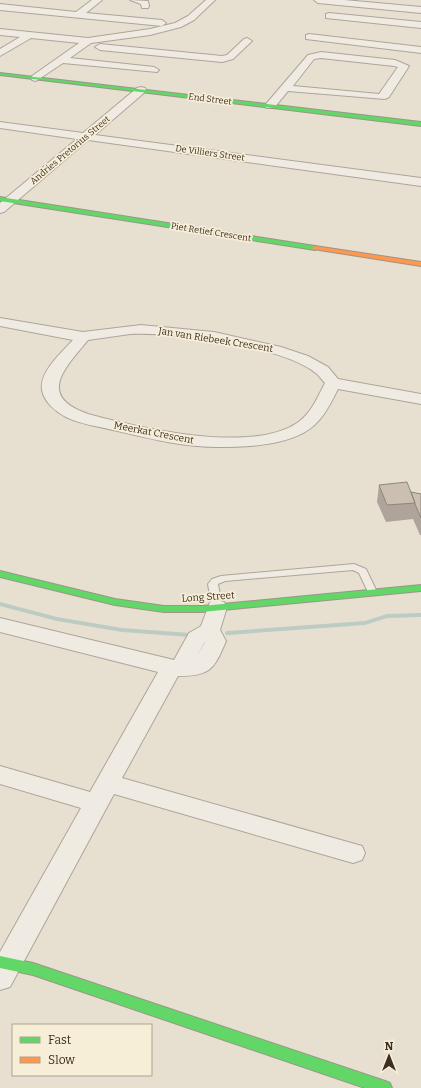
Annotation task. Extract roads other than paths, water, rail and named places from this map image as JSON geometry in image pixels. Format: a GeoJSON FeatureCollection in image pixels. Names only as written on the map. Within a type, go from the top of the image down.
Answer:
{"type":"FeatureCollection","features":[{"type":"Feature","properties":{"kind":"street"},"geometry":{"type":"LineString","coordinates":[[77,15],[98,0]]}},
{"type":"Feature","properties":{"kind":"street"},"geometry":{"type":"LineString","coordinates":[[134,0],[145,3],[145,6]]}},
{"type":"Feature","properties":{"kind":"street"},"geometry":{"type":"LineString","coordinates":[[36,78],[85,43],[150,32],[178,25],[191,18],[211,0]]}},
{"type":"Feature","properties":{"kind":"street"},"geometry":{"type":"LineString","coordinates":[[318,0],[417,15]]}},
{"type":"Feature","properties":{"kind":"street"},"geometry":{"type":"LineString","coordinates":[[0,6],[178,25]]}},
{"type":"Feature","properties":{"kind":"street"},"geometry":{"type":"LineString","coordinates":[[329,16],[417,15]]}},
{"type":"Feature","properties":{"kind":"street"},"geometry":{"type":"LineString","coordinates":[[417,15],[421,25]]}},
{"type":"Feature","properties":{"kind":"street"},"geometry":{"type":"LineString","coordinates":[[399,40],[417,15]]}},
{"type":"Feature","properties":{"kind":"street"},"geometry":{"type":"LineString","coordinates":[[0,32],[145,52],[226,59],[247,41]]}},
{"type":"Feature","properties":{"kind":"street"},"geometry":{"type":"LineString","coordinates":[[0,52],[29,35]]}},
{"type":"Feature","properties":{"kind":"street"},"geometry":{"type":"LineString","coordinates":[[309,37],[399,40],[421,50]]}},
{"type":"Feature","properties":{"kind":"street"},"geometry":{"type":"LineString","coordinates":[[145,52],[155,44]]}},
{"type":"Feature","properties":{"kind":"street"},"geometry":{"type":"LineString","coordinates":[[270,106],[285,88],[312,56],[316,55],[395,63],[404,66],[384,96],[378,98],[285,88]]}},
{"type":"Feature","properties":{"kind":"street"},"geometry":{"type":"LineString","coordinates":[[62,60],[154,70]]}},
{"type":"Feature","properties":{"kind":"street","name":"End Street"},"geometry":{"type":"LineString","coordinates":[[0,74],[421,124]]}},
{"type":"Feature","properties":{"kind":"street","name":"Andries Pretorius Street"},"geometry":{"type":"LineString","coordinates":[[0,209],[5,200],[86,137],[141,90]]}},
{"type":"Feature","properties":{"kind":"street","name":"De Villiers Street"},"geometry":{"type":"LineString","coordinates":[[0,124],[421,182]]}},
{"type":"Feature","properties":{"kind":"street","name":"Piet Retief Crescent"},"geometry":{"type":"LineString","coordinates":[[5,200],[421,264]]}},
{"type":"Feature","properties":{"kind":"street","name":"Jan van Riebeek Crescent"},"geometry":{"type":"LineString","coordinates":[[0,322],[83,337],[127,330],[157,329],[265,346],[296,356],[322,369],[327,373],[333,383]]}},
{"type":"Feature","properties":{"kind":"street","name":"Meerkat Crescent"},"geometry":{"type":"LineString","coordinates":[[83,337],[51,379],[50,391],[56,402],[63,408],[82,418],[179,439],[218,442],[257,439],[290,432],[303,426],[314,416],[333,383]]}},
{"type":"Feature","properties":{"kind":"street"},"geometry":{"type":"LineString","coordinates":[[333,383],[421,399]]}},
{"type":"Feature","properties":{"kind":"street","name":"Long Street"},"geometry":{"type":"LineString","coordinates":[[0,574],[139,607],[183,610],[421,588]]}},
{"type":"Feature","properties":{"kind":"street"},"geometry":{"type":"LineString","coordinates":[[0,625],[176,668],[197,666],[206,662],[216,641],[210,630],[217,607]]}},
{"type":"Feature","properties":{"kind":"street"},"geometry":{"type":"LineString","coordinates":[[176,668],[108,782],[3,968],[33,969],[385,1088]]}},
{"type":"Feature","properties":{"kind":"street"},"geometry":{"type":"LineString","coordinates":[[0,775],[96,803]]}},
{"type":"Feature","properties":{"kind":"street"},"geometry":{"type":"LineString","coordinates":[[108,782],[353,853]]}},
{"type":"Feature","properties":{"kind":"lane"},"geometry":{"type":"LineString","coordinates":[[217,607],[213,584],[219,579],[224,578],[354,567],[363,571],[372,592]]}},
{"type":"Feature","properties":{"kind":"waterway"},"geometry":{"type":"LineString","coordinates":[[0,604],[57,619],[122,630],[190,635]]}},
{"type":"Feature","properties":{"kind":"waterway"},"geometry":{"type":"LineString","coordinates":[[228,633],[365,623],[387,616],[421,615]]}}]}
